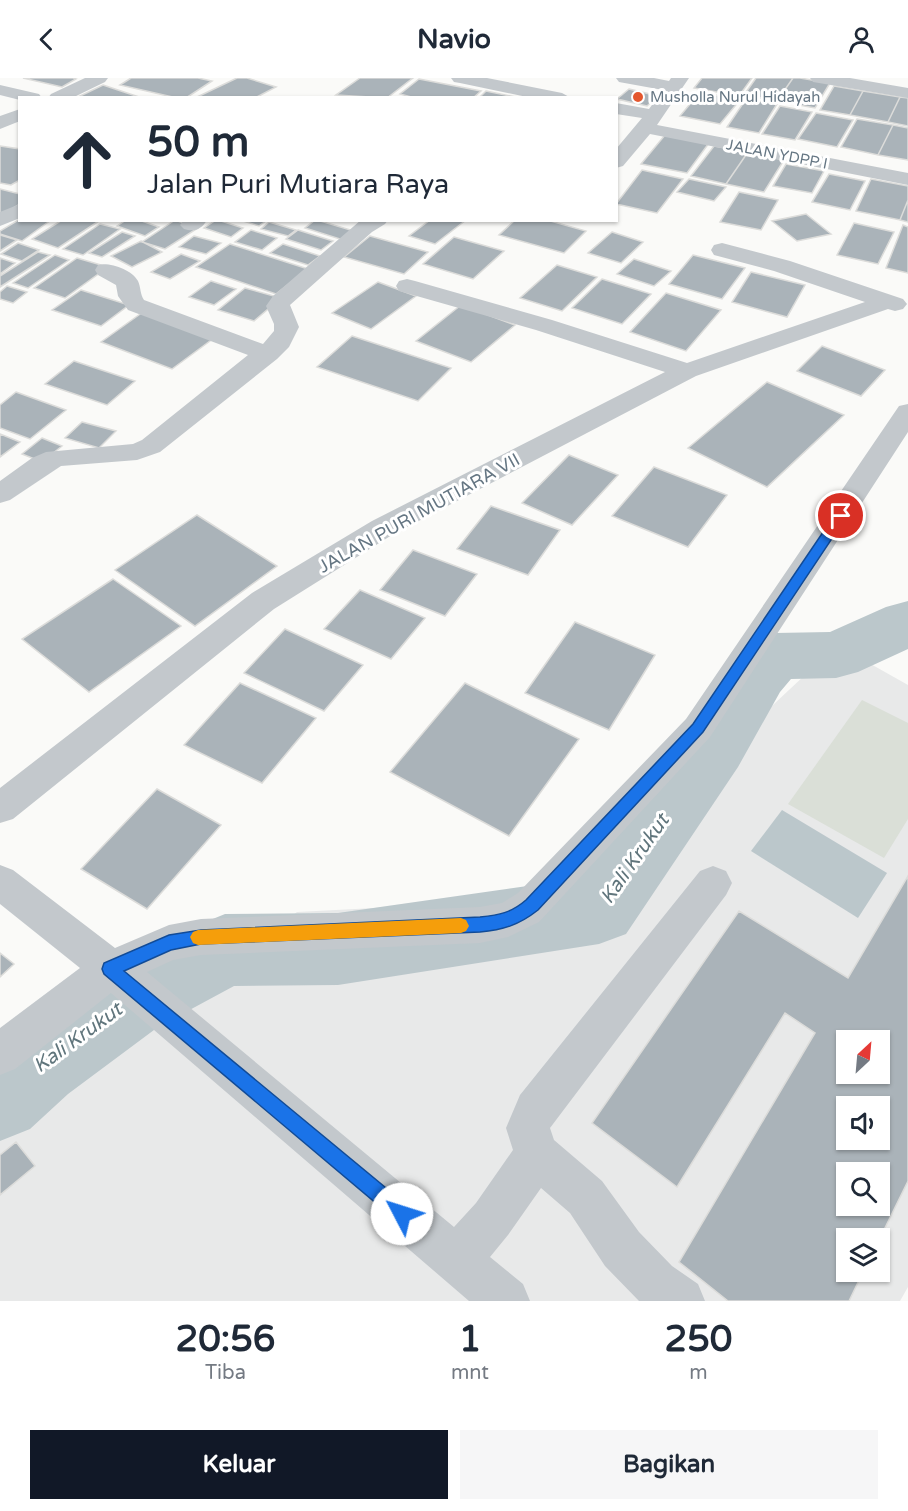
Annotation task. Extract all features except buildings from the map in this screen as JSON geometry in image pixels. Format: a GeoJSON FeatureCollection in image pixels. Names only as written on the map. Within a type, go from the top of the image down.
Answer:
{"type":"FeatureCollection","features":[{"type":"Feature","properties":{"kind":"street"},"geometry":{"type":"LineString","coordinates":[[61,96],[99,78]]}},
{"type":"Feature","properties":{"kind":"street"},"geometry":{"type":"LineString","coordinates":[[460,78],[552,96]]}},
{"type":"Feature","properties":{"kind":"street"},"geometry":{"type":"LineString","coordinates":[[558,96],[569,78]]}},
{"type":"Feature","properties":{"kind":"street"},"geometry":{"type":"LineString","coordinates":[[625,78],[677,82]]}},
{"type":"Feature","properties":{"kind":"street"},"geometry":{"type":"LineString","coordinates":[[819,78],[908,93]]}},
{"type":"Feature","properties":{"kind":"street"},"geometry":{"type":"LineString","coordinates":[[618,160],[649,122],[677,82]]}},
{"type":"Feature","properties":{"kind":"street"},"geometry":{"type":"LineString","coordinates":[[0,90],[25,96]]}},
{"type":"Feature","properties":{"kind":"street"},"geometry":{"type":"LineString","coordinates":[[0,103],[18,106]]}},
{"type":"Feature","properties":{"kind":"street","name":"JALAN YDPP I"},"geometry":{"type":"LineString","coordinates":[[618,109],[649,122],[908,179]]}},
{"type":"Feature","properties":{"kind":"street"},"geometry":{"type":"LineString","coordinates":[[0,123],[18,115]]}},
{"type":"Feature","properties":{"kind":"street"},"geometry":{"type":"LineString","coordinates":[[0,220],[18,211]]}},
{"type":"Feature","properties":{"kind":"street"},"geometry":{"type":"LineString","coordinates":[[0,494],[47,461],[64,457],[137,452],[151,446],[268,354],[287,333],[288,326],[278,306],[281,301],[362,222]]}},
{"type":"Feature","properties":{"kind":"street"},"geometry":{"type":"LineString","coordinates":[[722,250],[792,270],[897,305]]}},
{"type":"Feature","properties":{"kind":"street"},"geometry":{"type":"LineString","coordinates":[[106,270],[128,282],[130,296],[136,305],[268,354]]}},
{"type":"Feature","properties":{"kind":"street"},"geometry":{"type":"LineString","coordinates":[[406,286],[610,345],[687,371]]}},
{"type":"Feature","properties":{"kind":"street","name":"JALAN PURI MUTIARA VII"},"geometry":{"type":"LineString","coordinates":[[0,808],[263,601],[382,528],[687,371],[897,305]]}},
{"type":"Feature","properties":{"kind":"street"},"geometry":{"type":"LineString","coordinates":[[0,1054],[169,943],[201,937],[480,925],[502,922],[519,916],[532,905],[698,728],[908,412]]}},
{"type":"Feature","properties":{"kind":"street"},"geometry":{"type":"LineString","coordinates":[[0,882],[119,975],[506,1301]]}},
{"type":"Feature","properties":{"kind":"street"},"geometry":{"type":"LineString","coordinates":[[681,1301],[655,1283],[622,1249],[586,1197],[537,1155],[528,1128],[535,1110],[713,883]]}},
{"type":"Feature","properties":{"kind":"street"},"geometry":{"type":"LineString","coordinates":[[457,1259],[492,1218],[537,1155]]}},
{"type":"Feature","properties":{"kind":"shaded area"},"geometry":{"type":"Polygon","coordinates":[[[837,645],[908,685],[908,1287],[900,1301],[0,1301],[0,1131],[297,912],[567,898],[837,645]]]}},
{"type":"Feature","properties":{"kind":"shaded area"},"geometry":{"type":"Polygon","coordinates":[[[862,700],[908,723],[908,819],[884,858],[788,804],[862,700]]]}},
{"type":"Feature","properties":{"kind":"shaded area"},"geometry":{"type":"Polygon","coordinates":[[[782,810],[887,873],[858,918],[751,851],[782,810]]]}},
{"type":"Feature","properties":{"kind":"waterway","name":"Kali Krukut"},"geometry":{"type":"LineString","coordinates":[[0,1099],[39,1065],[130,1000],[225,950],[338,949],[599,910],[714,748],[757,675],[775,656],[836,655],[908,623]]}},
{"type":"Feature","properties":{"kind":"slow traffic"},"geometry":{"type":"LineString","coordinates":[[198,937],[461,926]]}},
{"type":"Feature","properties":{"kind":"place","name":"Musholla Nurul Hidayah"},"geometry":{"type":"Point","coordinates":[638,97]}},
{"type":"Feature","properties":{"kind":"route"},"geometry":{"type":"LineString","coordinates":[[402,1214],[110,969],[169,943],[201,937],[480,925],[502,922],[519,916],[532,905],[698,728],[841,516]]}}]}
